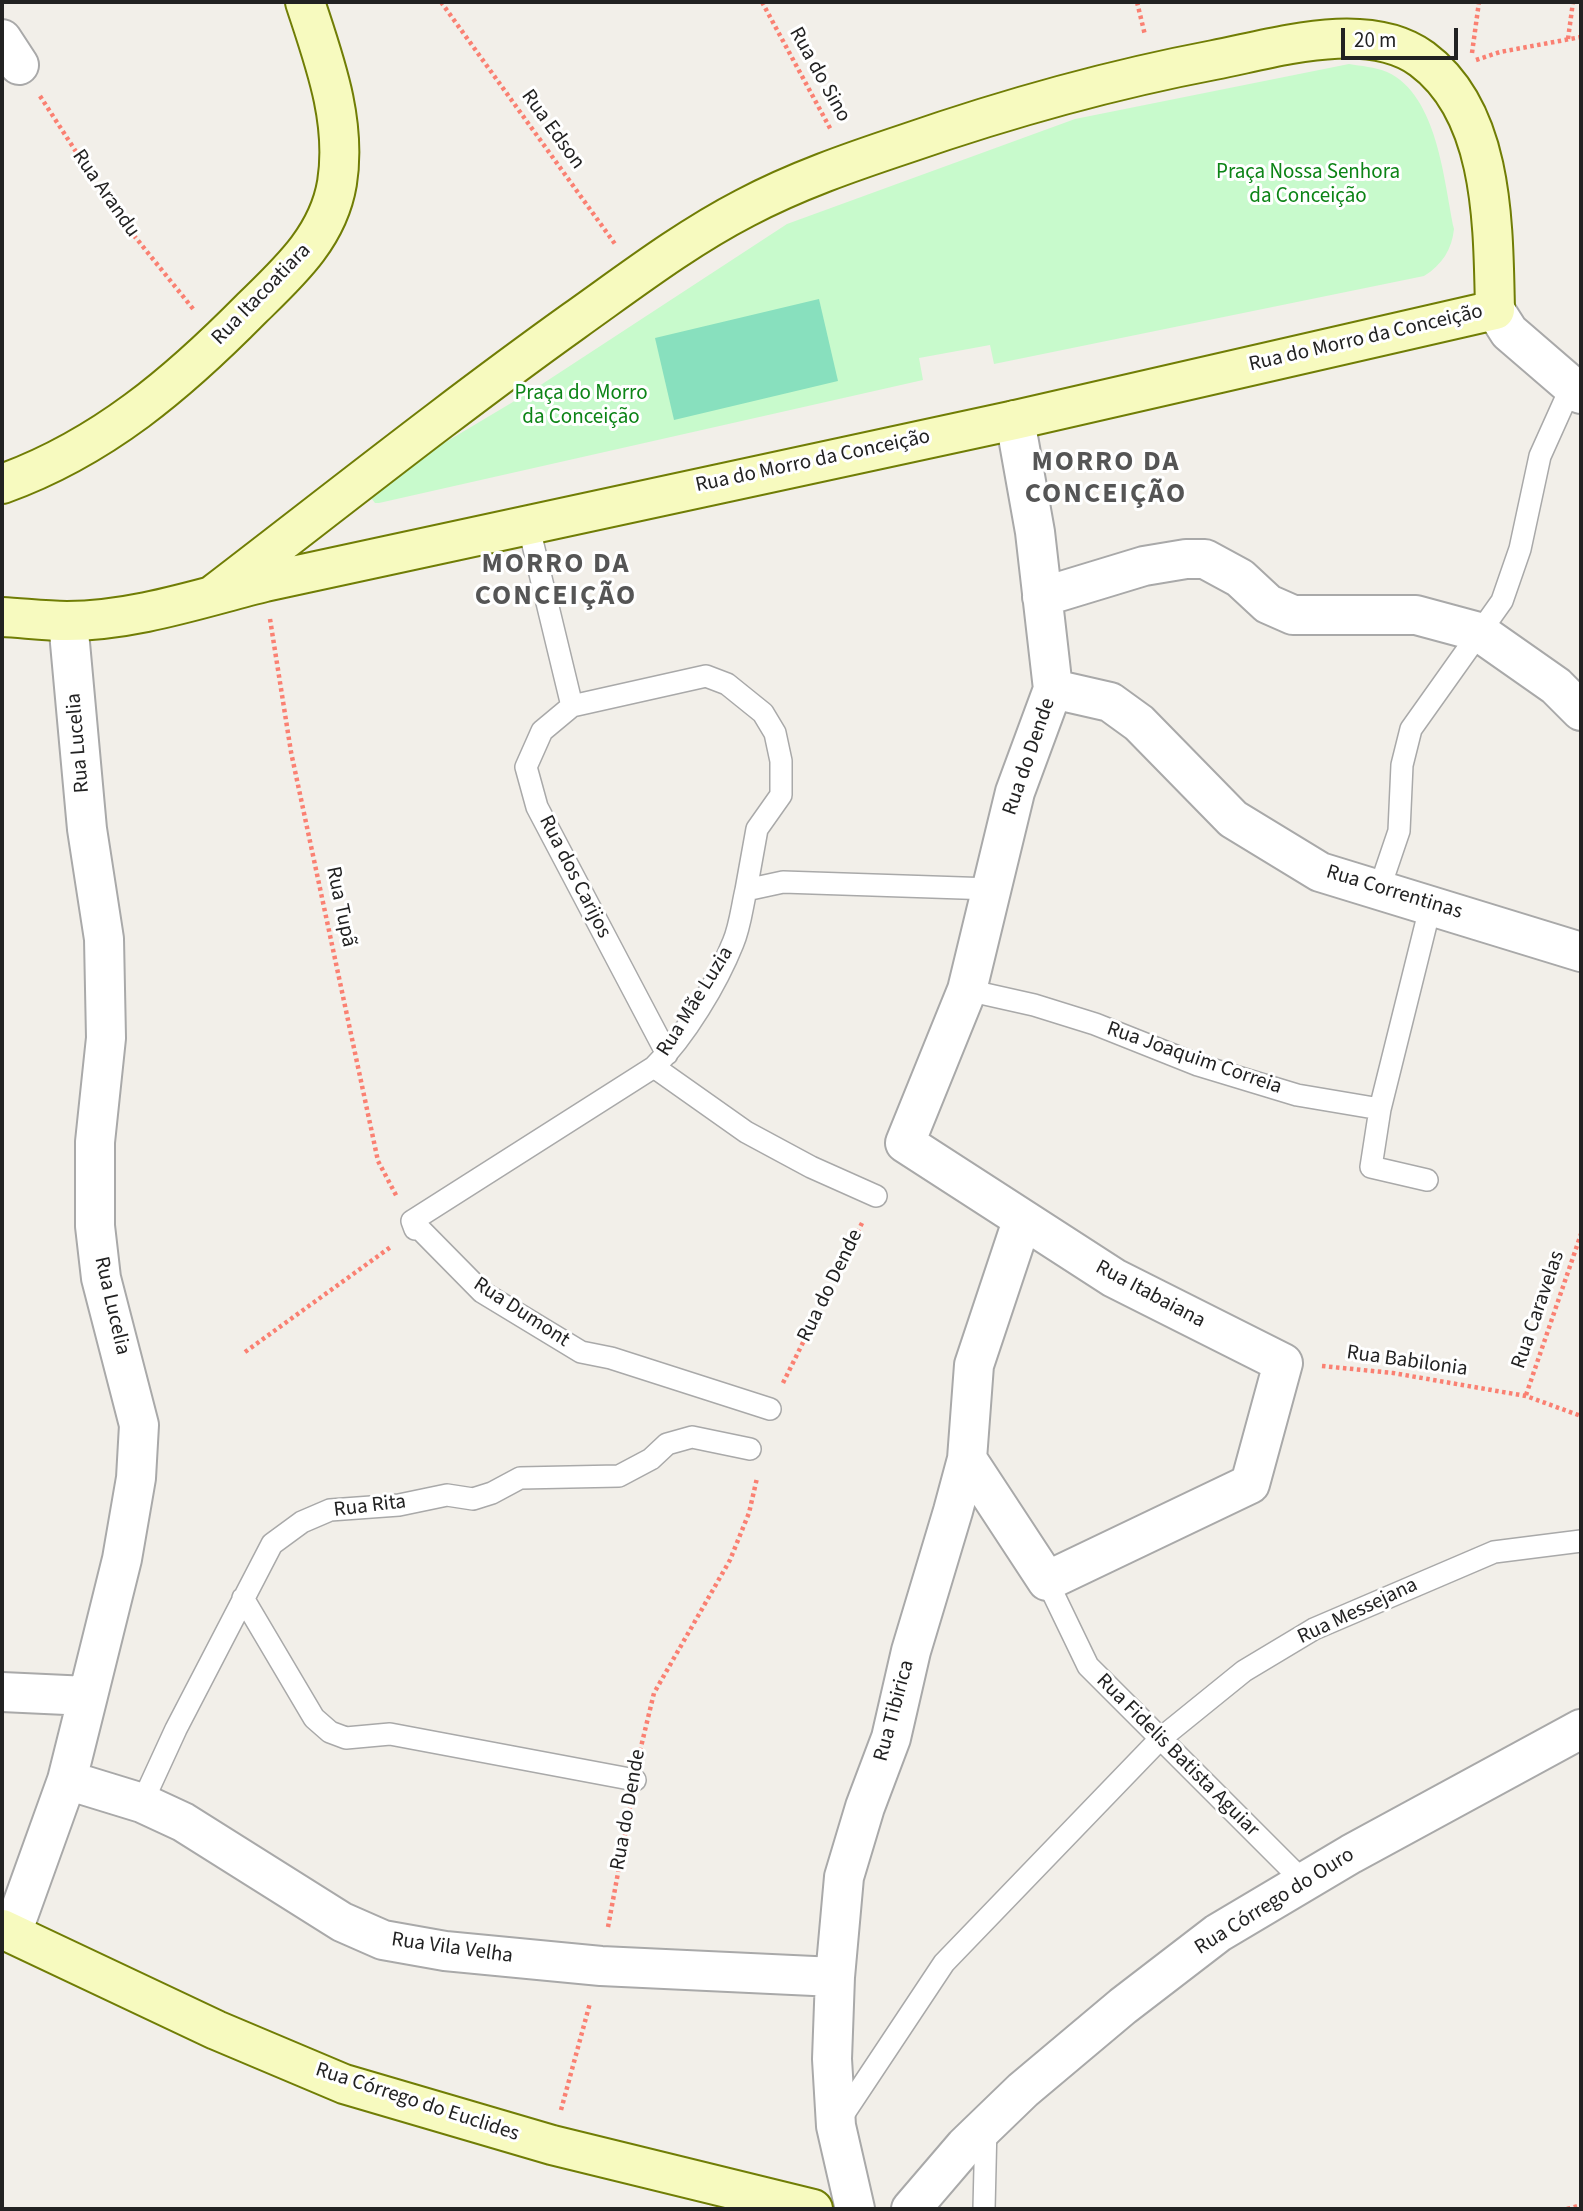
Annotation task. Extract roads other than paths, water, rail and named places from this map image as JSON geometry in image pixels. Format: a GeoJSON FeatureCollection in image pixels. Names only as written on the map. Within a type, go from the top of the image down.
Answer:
{"type":"FeatureCollection","features":[{"type":"Feature","properties":{"kind":"street","name":"Rua Itacoatiara"},"geometry":{"type":"LineString","coordinates":[[2,484],[82,449],[122,424],[185,375],[299,261],[324,227],[337,185],[341,137],[328,76],[305,2]]}},
{"type":"Feature","properties":{"kind":"street","name":"Rua do Morro da Conceição"},"geometry":{"type":"LineString","coordinates":[[2,617],[68,621],[122,616],[528,524],[1015,420],[1495,310],[1493,232],[1473,126],[1457,94],[1421,58],[1380,38],[1342,39],[1154,71],[971,121],[850,163],[743,209],[638,276],[485,384],[213,595]]}},
{"type":"Feature","properties":{"kind":"street"},"geometry":{"type":"LineString","coordinates":[[1495,310],[1509,332],[1576,390]]}},
{"type":"Feature","properties":{"kind":"street","name":"Rua do Dende"},"geometry":{"type":"LineString","coordinates":[[905,1143],[967,990],[1014,792],[1053,689],[1015,420]]}},
{"type":"Feature","properties":{"kind":"street"},"geometry":{"type":"LineString","coordinates":[[1042,597],[1144,566],[1186,559],[1205,559],[1240,578],[1268,604],[1293,615],[1416,615],[1479,632],[1556,686],[1581,710]]}},
{"type":"Feature","properties":{"kind":"street","name":"Rua Lucelia"},"geometry":{"type":"LineString","coordinates":[[7,1931],[67,1780],[122,1559],[136,1478],[139,1425],[101,1278],[95,1226],[95,1142],[106,1038],[104,939],[87,829],[68,621]]}},
{"type":"Feature","properties":{"kind":"street","name":"Rua Correntinas"},"geometry":{"type":"LineString","coordinates":[[1053,689],[1110,702],[1139,723],[1233,819],[1320,872],[1581,952]]}},
{"type":"Feature","properties":{"kind":"street","name":"Rua Itabaiana"},"geometry":{"type":"LineString","coordinates":[[905,1143],[1114,1278],[1283,1363],[1250,1484],[1047,1581]]}},
{"type":"Feature","properties":{"kind":"street","name":"Rua Tibirica"},"geometry":{"type":"LineString","coordinates":[[855,2209],[836,2126],[832,2059],[835,1977],[844,1877],[865,1807],[891,1738],[911,1651],[967,1459],[974,1365],[1022,1221]]}},
{"type":"Feature","properties":{"kind":"street"},"geometry":{"type":"LineString","coordinates":[[967,1459],[1047,1581]]}},
{"type":"Feature","properties":{"kind":"street"},"geometry":{"type":"LineString","coordinates":[[2,1692],[88,1696]]}},
{"type":"Feature","properties":{"kind":"street","name":"Rua Córrego do Ouro"},"geometry":{"type":"LineString","coordinates":[[911,2209],[986,2126],[1023,2090],[1133,1998],[1218,1933],[1304,1882],[1581,1729]]}},
{"type":"Feature","properties":{"kind":"street","name":"Rua Vila Velha"},"geometry":{"type":"LineString","coordinates":[[67,1780],[142,1803],[183,1822],[342,1922],[383,1940],[445,1951],[601,1966],[835,1977]]}},
{"type":"Feature","properties":{"kind":"street","name":"Rua Córrego do Euclides"},"geometry":{"type":"LineString","coordinates":[[7,1931],[216,2031],[344,2084],[552,2145],[813,2209]]}},
{"type":"Feature","properties":{"kind":"lane"},"geometry":{"type":"LineString","coordinates":[[1379,890],[1399,831],[1402,765],[1411,729],[1502,601],[1520,549],[1540,456],[1576,390]]}},
{"type":"Feature","properties":{"kind":"lane"},"geometry":{"type":"LineString","coordinates":[[528,524],[572,706]]}},
{"type":"Feature","properties":{"kind":"lane","name":"Rua dos Carijos"},"geometry":{"type":"LineString","coordinates":[[661,1061],[537,807],[526,766],[542,730],[572,706],[706,676],[727,684],[763,713],[775,733],[781,761],[781,795],[757,829],[746,890]]}},
{"type":"Feature","properties":{"kind":"lane"},"geometry":{"type":"LineString","coordinates":[[746,890],[767,883],[783,882],[992,889]]}},
{"type":"Feature","properties":{"kind":"lane","name":"Rua Mãe Luzia"},"geometry":{"type":"LineString","coordinates":[[413,1225],[661,1061],[714,981],[734,941],[746,890]]}},
{"type":"Feature","properties":{"kind":"lane"},"geometry":{"type":"LineString","coordinates":[[1427,1180],[1371,1167],[1380,1109],[1431,904]]}},
{"type":"Feature","properties":{"kind":"lane","name":"Rua Joaquim Correia"},"geometry":{"type":"LineString","coordinates":[[967,990],[1034,1005],[1083,1020],[1198,1065],[1297,1095],[1380,1109]]}},
{"type":"Feature","properties":{"kind":"lane"},"geometry":{"type":"LineString","coordinates":[[661,1061],[746,1132],[811,1167],[876,1196]]}},
{"type":"Feature","properties":{"kind":"lane","name":"Rua Dumont"},"geometry":{"type":"LineString","coordinates":[[413,1225],[482,1292],[581,1352],[611,1358],[770,1409]]}},
{"type":"Feature","properties":{"kind":"lane","name":"Rua Rita"},"geometry":{"type":"LineString","coordinates":[[142,1803],[176,1729],[272,1544],[302,1522],[330,1510],[399,1505],[447,1496],[473,1499],[492,1493],[520,1478],[619,1476],[651,1459],[667,1444],[692,1437],[750,1449]]}},
{"type":"Feature","properties":{"kind":"lane","name":"Rua Messejana"},"geometry":{"type":"LineString","coordinates":[[836,2126],[944,1963],[1160,1739],[1244,1671],[1314,1629],[1494,1552],[1581,1541]]}},
{"type":"Feature","properties":{"kind":"lane","name":"Rua Fidelis Batista Aguiar"},"geometry":{"type":"LineString","coordinates":[[1047,1581],[1088,1666],[1304,1882]]}},
{"type":"Feature","properties":{"kind":"lane"},"geometry":{"type":"LineString","coordinates":[[243,1598],[314,1718],[330,1732],[346,1738],[390,1734],[635,1780]]}},
{"type":"Feature","properties":{"kind":"lane"},"geometry":{"type":"LineString","coordinates":[[984,2209],[986,2126]]}},
{"type":"Feature","properties":{"kind":"district","name":"MORRO DA CONCEIÇÃO"},"geometry":{"type":"Point","coordinates":[1106,480]}},
{"type":"Feature","properties":{"kind":"district","name":"MORRO DA CONCEIÇÃO"},"geometry":{"type":"Point","coordinates":[556,582]}},
{"type":"Feature","properties":{"kind":"park label","name":"Praça Nossa Senhora da Conceição"},"geometry":{"type":"Point","coordinates":[1308,185]}},
{"type":"Feature","properties":{"kind":"park label","name":"Praça do Morro da Conceição"},"geometry":{"type":"Point","coordinates":[581,406]}}]}
